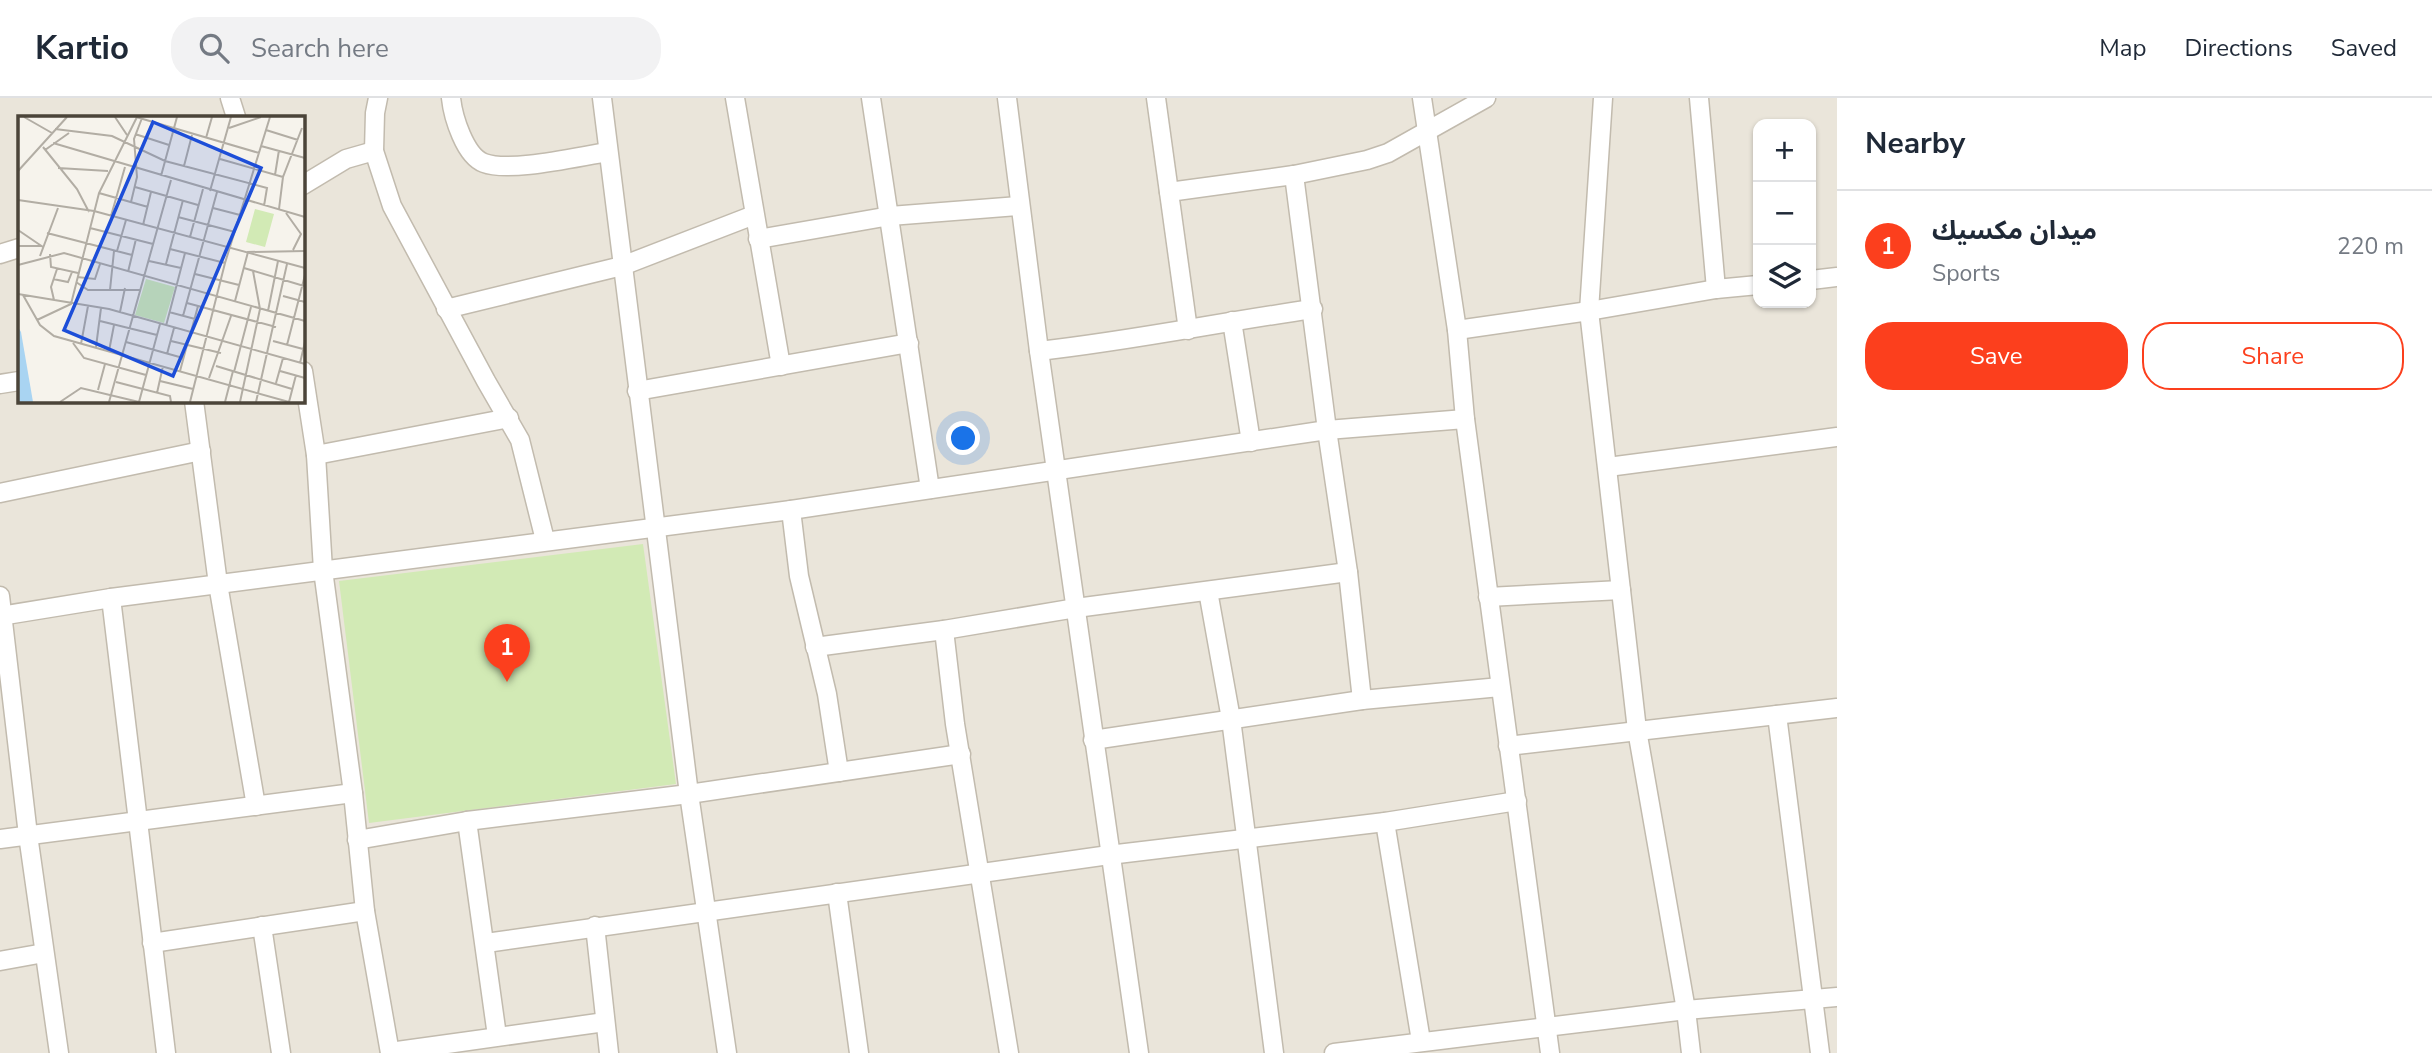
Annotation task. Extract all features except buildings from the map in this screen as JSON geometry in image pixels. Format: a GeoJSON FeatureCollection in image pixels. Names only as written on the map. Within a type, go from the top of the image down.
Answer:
{"type":"FeatureCollection","features":[{"type":"Feature","properties":{"kind":"street"},"geometry":{"type":"LineString","coordinates":[[230,98],[236,116]]}},
{"type":"Feature","properties":{"kind":"street"},"geometry":{"type":"LineString","coordinates":[[378,98],[374,150],[392,206],[520,440],[545,540]]}},
{"type":"Feature","properties":{"kind":"street"},"geometry":{"type":"LineString","coordinates":[[451,98],[452,112],[459,132],[483,163],[508,166],[608,152]]}},
{"type":"Feature","properties":{"kind":"street"},"geometry":{"type":"LineString","coordinates":[[602,98],[689,794],[727,1053]]}},
{"type":"Feature","properties":{"kind":"street"},"geometry":{"type":"LineString","coordinates":[[735,98],[781,366]]}},
{"type":"Feature","properties":{"kind":"street"},"geometry":{"type":"LineString","coordinates":[[871,98],[930,489]]}},
{"type":"Feature","properties":{"kind":"street"},"geometry":{"type":"LineString","coordinates":[[1007,98],[1039,352],[1139,1053]]}},
{"type":"Feature","properties":{"kind":"street"},"geometry":{"type":"LineString","coordinates":[[1156,98],[1188,330]]}},
{"type":"Feature","properties":{"kind":"street"},"geometry":{"type":"LineString","coordinates":[[1422,98],[1457,330],[1465,419],[1550,1053]]}},
{"type":"Feature","properties":{"kind":"street"},"geometry":{"type":"LineString","coordinates":[[1169,192],[1294,175],[1378,157],[1486,98]]}},
{"type":"Feature","properties":{"kind":"street"},"geometry":{"type":"LineString","coordinates":[[1603,98],[1589,311],[1637,730],[1686,1010],[1691,1053]]}},
{"type":"Feature","properties":{"kind":"street"},"geometry":{"type":"LineString","coordinates":[[1699,98],[1716,289]]}},
{"type":"Feature","properties":{"kind":"street"},"geometry":{"type":"LineString","coordinates":[[304,184],[346,159],[374,150]]}},
{"type":"Feature","properties":{"kind":"street"},"geometry":{"type":"LineString","coordinates":[[1294,175],[1348,572],[1362,700]]}},
{"type":"Feature","properties":{"kind":"street"},"geometry":{"type":"LineString","coordinates":[[758,239],[890,216],[1019,206]]}},
{"type":"Feature","properties":{"kind":"street"},"geometry":{"type":"LineString","coordinates":[[446,309],[622,266],[754,215]]}},
{"type":"Feature","properties":{"kind":"street"},"geometry":{"type":"LineString","coordinates":[[0,254],[18,248]]}},
{"type":"Feature","properties":{"kind":"street"},"geometry":{"type":"LineString","coordinates":[[1816,279],[1837,277]]}},
{"type":"Feature","properties":{"kind":"street"},"geometry":{"type":"LineString","coordinates":[[1457,330],[1753,285]]}},
{"type":"Feature","properties":{"kind":"street"},"geometry":{"type":"LineString","coordinates":[[1039,352],[1313,309]]}},
{"type":"Feature","properties":{"kind":"street"},"geometry":{"type":"LineString","coordinates":[[1231,321],[1251,442]]}},
{"type":"Feature","properties":{"kind":"street"},"geometry":{"type":"LineString","coordinates":[[638,391],[909,343]]}},
{"type":"Feature","properties":{"kind":"street"},"geometry":{"type":"LineString","coordinates":[[304,378],[316,456],[323,570],[353,793],[365,911],[390,1053],[606,1022]]}},
{"type":"Feature","properties":{"kind":"street"},"geometry":{"type":"LineString","coordinates":[[0,384],[18,381]]}},
{"type":"Feature","properties":{"kind":"street"},"geometry":{"type":"LineString","coordinates":[[194,402],[218,583],[256,806]]}},
{"type":"Feature","properties":{"kind":"street"},"geometry":{"type":"LineString","coordinates":[[316,456],[509,418]]}},
{"type":"Feature","properties":{"kind":"street"},"geometry":{"type":"LineString","coordinates":[[1,616],[218,583],[791,510],[1327,430],[1465,419]]}},
{"type":"Feature","properties":{"kind":"street"},"geometry":{"type":"LineString","coordinates":[[1608,467],[1837,438]]}},
{"type":"Feature","properties":{"kind":"street"},"geometry":{"type":"LineString","coordinates":[[0,493],[201,451]]}},
{"type":"Feature","properties":{"kind":"street"},"geometry":{"type":"LineString","coordinates":[[791,510],[799,576],[827,694],[839,772]]}},
{"type":"Feature","properties":{"kind":"street"},"geometry":{"type":"LineString","coordinates":[[815,647],[944,630],[1076,608],[1348,572]]}},
{"type":"Feature","properties":{"kind":"street"},"geometry":{"type":"LineString","coordinates":[[1488,597],[1621,590]]}},
{"type":"Feature","properties":{"kind":"street"},"geometry":{"type":"LineString","coordinates":[[1208,591],[1231,719],[1275,1053]]}},
{"type":"Feature","properties":{"kind":"street"},"geometry":{"type":"LineString","coordinates":[[0,596],[28,835],[59,1053]]}},
{"type":"Feature","properties":{"kind":"street"},"geometry":{"type":"LineString","coordinates":[[111,598],[166,1053]]}},
{"type":"Feature","properties":{"kind":"street"},"geometry":{"type":"LineString","coordinates":[[944,630],[949,681],[1009,1053]]}},
{"type":"Feature","properties":{"kind":"street"},"geometry":{"type":"LineString","coordinates":[[1093,740],[1362,700],[1500,687]]}},
{"type":"Feature","properties":{"kind":"street"},"geometry":{"type":"LineString","coordinates":[[1508,746],[1837,708]]}},
{"type":"Feature","properties":{"kind":"street"},"geometry":{"type":"LineString","coordinates":[[1777,715],[1821,1053]]}},
{"type":"Feature","properties":{"kind":"street"},"geometry":{"type":"LineString","coordinates":[[357,840],[467,821],[689,794],[961,754]]}},
{"type":"Feature","properties":{"kind":"street"},"geometry":{"type":"LineString","coordinates":[[0,839],[353,793]]}},
{"type":"Feature","properties":{"kind":"street"},"geometry":{"type":"LineString","coordinates":[[486,943],[1109,855],[1385,822],[1517,801]]}},
{"type":"Feature","properties":{"kind":"street"},"geometry":{"type":"LineString","coordinates":[[467,821],[497,1036]]}},
{"type":"Feature","properties":{"kind":"street"},"geometry":{"type":"LineString","coordinates":[[1385,822],[1421,1041]]}},
{"type":"Feature","properties":{"kind":"street"},"geometry":{"type":"LineString","coordinates":[[837,893],[859,1053]]}},
{"type":"Feature","properties":{"kind":"street"},"geometry":{"type":"LineString","coordinates":[[152,943],[365,911]]}},
{"type":"Feature","properties":{"kind":"street"},"geometry":{"type":"LineString","coordinates":[[262,926],[281,1053]]}},
{"type":"Feature","properties":{"kind":"street"},"geometry":{"type":"LineString","coordinates":[[596,926],[609,1053]]}},
{"type":"Feature","properties":{"kind":"street"},"geometry":{"type":"LineString","coordinates":[[0,961],[44,953]]}},
{"type":"Feature","properties":{"kind":"street"},"geometry":{"type":"LineString","coordinates":[[1334,1053],[1686,1010],[1837,997]]}},
{"type":"Feature","properties":{"kind":"shaded area"},"geometry":{"type":"Polygon","coordinates":[[[0,98],[1837,98],[1837,1053],[0,1053],[0,98]]]}},
{"type":"Feature","properties":{"kind":"green space"},"geometry":{"type":"Polygon","coordinates":[[[643,544],[676,784],[369,823],[339,581],[643,544]]]}},
{"type":"Feature","properties":{"kind":"place","name":"ميدان مكسيك"},"geometry":{"type":"Point","coordinates":[507,682]}}]}
